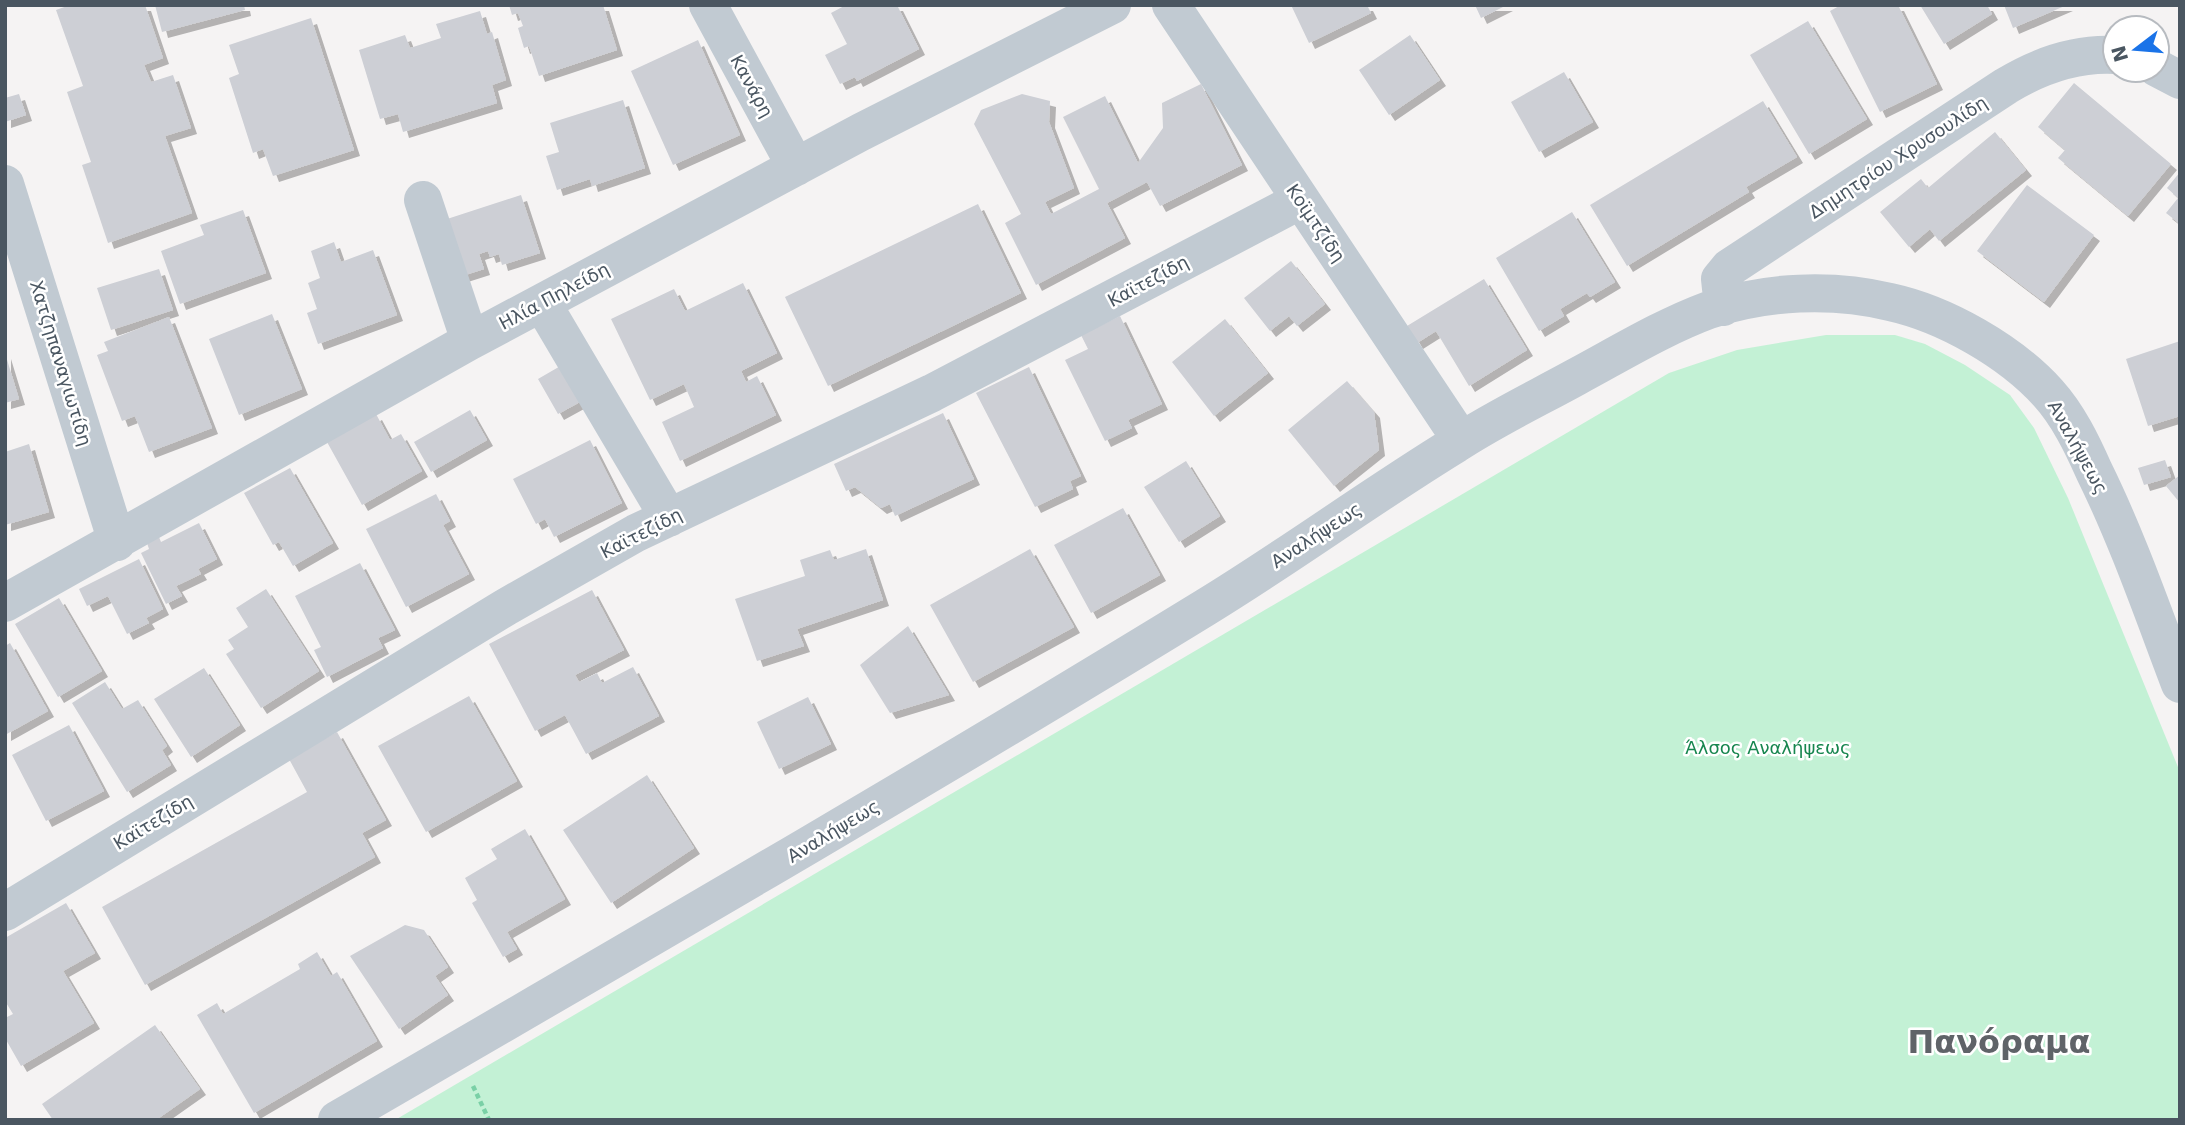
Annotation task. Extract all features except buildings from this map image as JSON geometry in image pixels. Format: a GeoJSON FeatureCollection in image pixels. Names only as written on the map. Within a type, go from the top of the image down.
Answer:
{"type":"FeatureCollection","features":[{"type":"Feature","properties":{"kind":"street","name":"Κανάρη"},"geometry":{"type":"LineString","coordinates":[[708,5],[796,167]]}},
{"type":"Feature","properties":{"kind":"street","name":"Ηλία Πηλείδη"},"geometry":{"type":"LineString","coordinates":[[5,603],[470,341],[796,167],[1112,5]]}},
{"type":"Feature","properties":{"kind":"street","name":"Κοϊμτζίδη"},"geometry":{"type":"LineString","coordinates":[[1171,5],[1461,440]]}},
{"type":"Feature","properties":{"kind":"street","name":"Δημητρίου Χρυσουλίδη"},"geometry":{"type":"LineString","coordinates":[[1723,307],[1720,279],[1729,268],[2025,75],[2062,61],[2101,55]]}},
{"type":"Feature","properties":{"kind":"street","name":"Χατζηπαναγιωτίδη"},"geometry":{"type":"LineString","coordinates":[[5,184],[117,542]]}},
{"type":"Feature","properties":{"kind":"street","name":"Καϊτεζίδη"},"geometry":{"type":"LineString","coordinates":[[5,912],[506,607],[669,518],[932,393],[1301,200]]}},
{"type":"Feature","properties":{"kind":"street"},"geometry":{"type":"LineString","coordinates":[[423,201],[470,341]]}},
{"type":"Feature","properties":{"kind":"street","name":"Αναλήψεως"},"geometry":{"type":"LineString","coordinates":[[337,1120],[966,752],[1213,603],[1461,440],[1648,339],[1723,307],[1794,294],[1844,295],[1892,302],[1927,314],[1972,337],[2025,373],[2048,393],[2084,449],[2131,554],[2180,684]]}},
{"type":"Feature","properties":{"kind":"street"},"geometry":{"type":"LineString","coordinates":[[542,303],[669,518]]}},
{"type":"Feature","properties":{"kind":"green space","name":"Άλσος Αναλήψεως"},"geometry":{"type":"Polygon","coordinates":[[[1826,335],[1895,335],[1925,344],[1965,365],[2010,395],[2034,428],[2068,498],[2180,772],[2180,1120],[395,1120],[1669,373],[1737,350],[1826,335]]]}},
{"type":"Feature","properties":{"kind":"district","name":"Πανόραμα"},"geometry":{"type":"Point","coordinates":[1999,1042]}}]}
